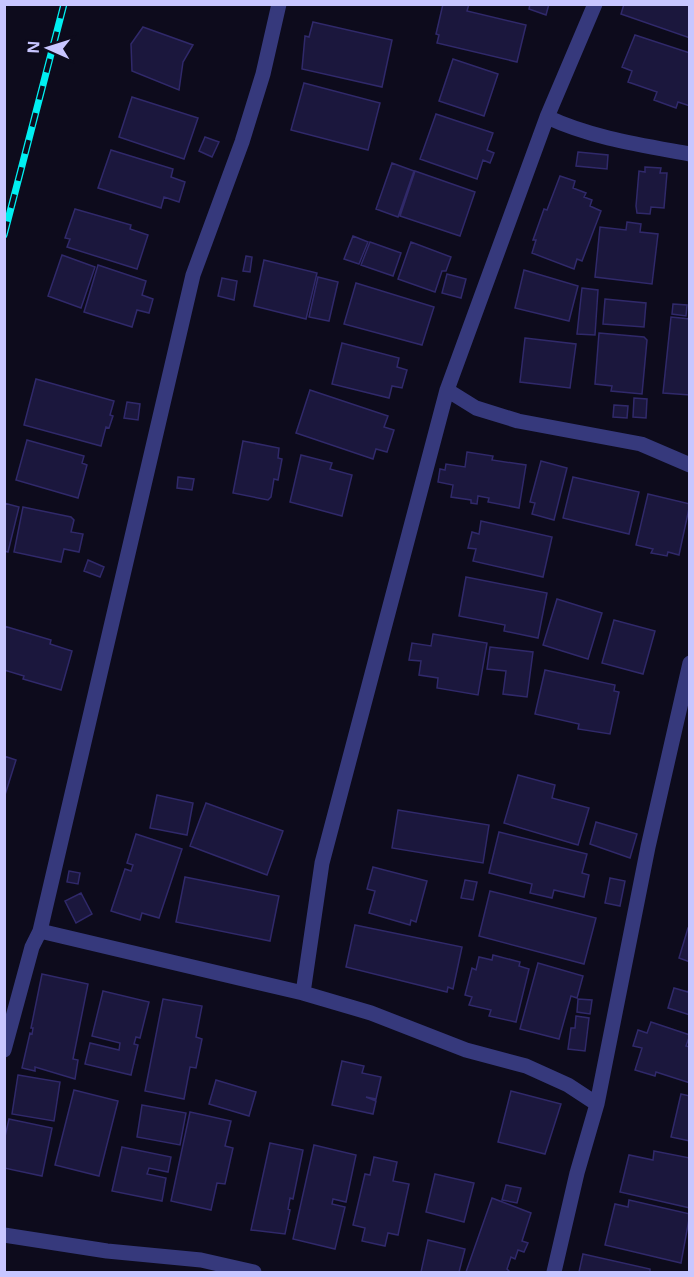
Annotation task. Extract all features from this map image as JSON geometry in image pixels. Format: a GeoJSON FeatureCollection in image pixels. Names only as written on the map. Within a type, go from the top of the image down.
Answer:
{"type":"FeatureCollection","features":[{"type":"Feature","properties":{"kind":"street"},"geometry":{"type":"LineString","coordinates":[[4,1050],[32,946],[40,931],[193,275],[260,86],[279,4]]}},
{"type":"Feature","properties":{"kind":"street"},"geometry":{"type":"LineString","coordinates":[[303,993],[322,863],[447,390],[547,117],[595,4]]}},
{"type":"Feature","properties":{"kind":"street"},"geometry":{"type":"LineString","coordinates":[[547,117],[570,128],[630,144],[690,154]]}},
{"type":"Feature","properties":{"kind":"street"},"geometry":{"type":"LineString","coordinates":[[447,390],[476,408],[508,418],[641,444],[690,465]]}},
{"type":"Feature","properties":{"kind":"street"},"geometry":{"type":"LineString","coordinates":[[554,1272],[577,1173],[597,1104],[648,847],[690,663]]}},
{"type":"Feature","properties":{"kind":"street"},"geometry":{"type":"LineString","coordinates":[[40,931],[303,993],[371,1013],[466,1050],[526,1066],[568,1085],[597,1104]]}},
{"type":"Feature","properties":{"kind":"street"},"geometry":{"type":"LineString","coordinates":[[4,1235],[107,1251],[201,1260],[254,1272]]}},
{"type":"Feature","properties":{"kind":"building"},"geometry":{"type":"Polygon","coordinates":[[[443,4],[469,4],[467,11],[526,25],[517,62],[437,43],[439,35],[436,34],[443,4]]]}},
{"type":"Feature","properties":{"kind":"building"},"geometry":{"type":"Polygon","coordinates":[[[530,4],[549,4],[546,15],[529,9],[530,4]]]}},
{"type":"Feature","properties":{"kind":"building"},"geometry":{"type":"Polygon","coordinates":[[[624,4],[690,4],[690,38],[621,14],[624,4]]]}},
{"type":"Feature","properties":{"kind":"building"},"geometry":{"type":"Polygon","coordinates":[[[313,22],[392,40],[382,87],[302,69],[305,36],[309,37],[313,22]]]}},
{"type":"Feature","properties":{"kind":"building"},"geometry":{"type":"Polygon","coordinates":[[[143,27],[193,45],[183,62],[179,90],[132,71],[131,44],[143,27]]]}},
{"type":"Feature","properties":{"kind":"building"},"geometry":{"type":"Polygon","coordinates":[[[635,35],[690,53],[690,106],[678,102],[676,108],[654,100],[657,92],[628,82],[632,71],[622,67],[635,35]]]}},
{"type":"Feature","properties":{"kind":"building"},"geometry":{"type":"Polygon","coordinates":[[[453,59],[498,74],[484,116],[439,101],[453,59]]]}},
{"type":"Feature","properties":{"kind":"building"},"geometry":{"type":"Polygon","coordinates":[[[304,83],[380,103],[368,150],[291,130],[304,83]]]}},
{"type":"Feature","properties":{"kind":"building"},"geometry":{"type":"Polygon","coordinates":[[[132,97],[198,118],[184,159],[119,137],[132,97]]]}},
{"type":"Feature","properties":{"kind":"building"},"geometry":{"type":"Polygon","coordinates":[[[436,114],[493,133],[487,150],[494,153],[490,163],[483,160],[477,179],[420,159],[436,114]]]}},
{"type":"Feature","properties":{"kind":"building"},"geometry":{"type":"Polygon","coordinates":[[[205,137],[219,142],[212,157],[199,151],[205,137]]]}},
{"type":"Feature","properties":{"kind":"building"},"geometry":{"type":"Polygon","coordinates":[[[111,150],[173,169],[171,177],[185,182],[179,202],[164,197],[161,208],[98,188],[111,150]]]}},
{"type":"Feature","properties":{"kind":"building"},"geometry":{"type":"Polygon","coordinates":[[[578,152],[608,155],[607,169],[576,166],[578,152]]]}},
{"type":"Feature","properties":{"kind":"building"},"geometry":{"type":"Polygon","coordinates":[[[392,163],[414,171],[398,217],[376,209],[392,163]]]}},
{"type":"Feature","properties":{"kind":"building"},"geometry":{"type":"Polygon","coordinates":[[[645,167],[661,168],[660,173],[667,173],[664,208],[651,207],[650,214],[637,213],[636,206],[639,171],[645,172],[645,167]]]}},
{"type":"Feature","properties":{"kind":"building"},"geometry":{"type":"Polygon","coordinates":[[[415,171],[475,192],[460,236],[400,216],[415,171]]]}},
{"type":"Feature","properties":{"kind":"building"},"geometry":{"type":"Polygon","coordinates":[[[560,176],[575,181],[573,188],[586,193],[584,197],[592,200],[590,206],[601,211],[582,261],[577,259],[574,269],[532,253],[536,240],[533,240],[544,209],[547,210],[560,176]]]}},
{"type":"Feature","properties":{"kind":"building"},"geometry":{"type":"Polygon","coordinates":[[[75,209],[131,225],[130,229],[148,235],[137,269],[67,247],[70,239],[65,238],[75,209]]]}},
{"type":"Feature","properties":{"kind":"building"},"geometry":{"type":"Polygon","coordinates":[[[627,222],[641,224],[640,232],[658,234],[652,284],[595,277],[600,227],[626,230],[627,222]]]}},
{"type":"Feature","properties":{"kind":"building"},"geometry":{"type":"Polygon","coordinates":[[[353,236],[368,242],[359,264],[344,259],[353,236]]]}},
{"type":"Feature","properties":{"kind":"building"},"geometry":{"type":"Polygon","coordinates":[[[370,242],[401,253],[393,276],[361,265],[370,242]]]}},
{"type":"Feature","properties":{"kind":"building"},"geometry":{"type":"Polygon","coordinates":[[[411,242],[451,257],[446,271],[442,271],[435,292],[398,279],[411,242]]]}},
{"type":"Feature","properties":{"kind":"building"},"geometry":{"type":"Polygon","coordinates":[[[62,255],[95,267],[81,308],[48,296],[62,255]]]}},
{"type":"Feature","properties":{"kind":"building"},"geometry":{"type":"Polygon","coordinates":[[[246,256],[252,257],[250,272],[243,271],[246,256]]]}},
{"type":"Feature","properties":{"kind":"building"},"geometry":{"type":"Polygon","coordinates":[[[264,260],[317,273],[306,319],[254,306],[264,260]]]}},
{"type":"Feature","properties":{"kind":"building"},"geometry":{"type":"Polygon","coordinates":[[[98,265],[146,281],[142,295],[153,299],[149,313],[137,310],[132,327],[84,312],[98,265]]]}},
{"type":"Feature","properties":{"kind":"building"},"geometry":{"type":"Polygon","coordinates":[[[524,270],[578,286],[569,321],[515,308],[524,270]]]}},
{"type":"Feature","properties":{"kind":"building"},"geometry":{"type":"Polygon","coordinates":[[[447,274],[466,279],[461,298],[442,293],[447,274]]]}},
{"type":"Feature","properties":{"kind":"building"},"geometry":{"type":"Polygon","coordinates":[[[318,277],[338,282],[329,321],[309,317],[318,277]]]}},
{"type":"Feature","properties":{"kind":"building"},"geometry":{"type":"Polygon","coordinates":[[[222,278],[237,281],[234,300],[218,296],[222,278]]]}},
{"type":"Feature","properties":{"kind":"building"},"geometry":{"type":"Polygon","coordinates":[[[356,283],[434,307],[422,345],[344,324],[356,283]]]}},
{"type":"Feature","properties":{"kind":"building"},"geometry":{"type":"Polygon","coordinates":[[[582,288],[598,290],[595,335],[577,334],[582,288]]]}},
{"type":"Feature","properties":{"kind":"building"},"geometry":{"type":"Polygon","coordinates":[[[605,299],[646,303],[644,327],[603,324],[605,299]]]}},
{"type":"Feature","properties":{"kind":"building"},"geometry":{"type":"Polygon","coordinates":[[[673,304],[687,305],[686,316],[672,314],[673,304]]]}},
{"type":"Feature","properties":{"kind":"building"},"geometry":{"type":"Polygon","coordinates":[[[671,317],[690,319],[690,395],[663,393],[671,317]]]}},
{"type":"Feature","properties":{"kind":"building"},"geometry":{"type":"Polygon","coordinates":[[[599,333],[644,337],[647,340],[642,394],[611,391],[612,386],[595,384],[599,333]]]}},
{"type":"Feature","properties":{"kind":"building"},"geometry":{"type":"Polygon","coordinates":[[[525,338],[576,344],[570,388],[520,382],[525,338]]]}},
{"type":"Feature","properties":{"kind":"building"},"geometry":{"type":"Polygon","coordinates":[[[342,343],[399,358],[397,367],[407,370],[402,388],[392,386],[389,398],[332,384],[342,343]]]}},
{"type":"Feature","properties":{"kind":"building"},"geometry":{"type":"Polygon","coordinates":[[[36,379],[114,401],[110,415],[113,416],[109,428],[106,427],[101,446],[24,425],[36,379]]]}},
{"type":"Feature","properties":{"kind":"building"},"geometry":{"type":"Polygon","coordinates":[[[310,390],[388,416],[384,427],[394,430],[387,452],[376,449],[373,459],[296,433],[310,390]]]}},
{"type":"Feature","properties":{"kind":"building"},"geometry":{"type":"Polygon","coordinates":[[[634,398],[647,399],[646,418],[633,417],[634,398]]]}},
{"type":"Feature","properties":{"kind":"building"},"geometry":{"type":"Polygon","coordinates":[[[127,402],[140,404],[138,420],[124,418],[127,402]]]}},
{"type":"Feature","properties":{"kind":"building"},"geometry":{"type":"Polygon","coordinates":[[[614,405],[628,406],[627,418],[613,417],[614,405]]]}},
{"type":"Feature","properties":{"kind":"building"},"geometry":{"type":"Polygon","coordinates":[[[27,440],[84,456],[82,463],[87,465],[78,498],[16,480],[27,440]]]}},
{"type":"Feature","properties":{"kind":"building"},"geometry":{"type":"Polygon","coordinates":[[[243,441],[279,448],[278,458],[282,459],[278,480],[274,479],[271,497],[268,500],[233,493],[243,441]]]}},
{"type":"Feature","properties":{"kind":"building"},"geometry":{"type":"Polygon","coordinates":[[[467,452],[493,456],[492,460],[526,465],[519,508],[488,502],[489,498],[478,496],[477,504],[471,503],[471,500],[451,497],[453,485],[438,482],[440,469],[445,470],[446,464],[465,467],[467,452]]]}},
{"type":"Feature","properties":{"kind":"building"},"geometry":{"type":"Polygon","coordinates":[[[301,455],[332,463],[330,469],[352,475],[342,516],[290,502],[301,455]]]}},
{"type":"Feature","properties":{"kind":"building"},"geometry":{"type":"Polygon","coordinates":[[[541,461],[567,468],[554,520],[532,514],[535,503],[530,502],[541,461]]]}},
{"type":"Feature","properties":{"kind":"building"},"geometry":{"type":"Polygon","coordinates":[[[178,477],[194,479],[192,490],[177,488],[178,477]]]}},
{"type":"Feature","properties":{"kind":"building"},"geometry":{"type":"Polygon","coordinates":[[[573,477],[639,492],[629,534],[563,518],[573,477]]]}},
{"type":"Feature","properties":{"kind":"building"},"geometry":{"type":"Polygon","coordinates":[[[648,494],[690,504],[679,555],[668,552],[667,556],[651,553],[653,549],[636,545],[648,494]]]}},
{"type":"Feature","properties":{"kind":"building"},"geometry":{"type":"Polygon","coordinates":[[[4,503],[19,507],[8,552],[4,551],[4,503]]]}},
{"type":"Feature","properties":{"kind":"building"},"geometry":{"type":"Polygon","coordinates":[[[23,507],[71,517],[74,520],[71,532],[83,534],[79,552],[64,549],[61,562],[14,552],[23,507]]]}},
{"type":"Feature","properties":{"kind":"building"},"geometry":{"type":"Polygon","coordinates":[[[481,521],[552,537],[543,577],[473,561],[476,549],[468,548],[472,532],[479,534],[481,521]]]}},
{"type":"Feature","properties":{"kind":"building"},"geometry":{"type":"Polygon","coordinates":[[[88,560],[104,567],[100,577],[84,571],[88,560]]]}},
{"type":"Feature","properties":{"kind":"building"},"geometry":{"type":"Polygon","coordinates":[[[466,577],[547,593],[538,638],[504,631],[505,625],[459,616],[466,577]]]}},
{"type":"Feature","properties":{"kind":"building"},"geometry":{"type":"Polygon","coordinates":[[[557,599],[602,613],[588,659],[543,645],[557,599]]]}},
{"type":"Feature","properties":{"kind":"building"},"geometry":{"type":"Polygon","coordinates":[[[614,620],[655,631],[643,674],[602,663],[614,620]]]}},
{"type":"Feature","properties":{"kind":"building"},"geometry":{"type":"Polygon","coordinates":[[[4,626],[51,640],[50,644],[72,651],[61,690],[23,679],[24,676],[4,670],[4,626]]]}},
{"type":"Feature","properties":{"kind":"building"},"geometry":{"type":"Polygon","coordinates":[[[433,634],[487,643],[478,695],[437,688],[438,678],[419,675],[421,661],[409,660],[412,643],[431,646],[433,634]]]}},
{"type":"Feature","properties":{"kind":"building"},"geometry":{"type":"Polygon","coordinates":[[[490,647],[533,652],[527,697],[503,694],[506,671],[487,669],[490,647]]]}},
{"type":"Feature","properties":{"kind":"building"},"geometry":{"type":"Polygon","coordinates":[[[545,670],[615,685],[614,691],[619,692],[610,734],[578,729],[579,724],[535,714],[545,670]]]}},
{"type":"Feature","properties":{"kind":"building"},"geometry":{"type":"Polygon","coordinates":[[[4,756],[16,760],[4,798],[4,756]]]}},
{"type":"Feature","properties":{"kind":"building"},"geometry":{"type":"Polygon","coordinates":[[[518,775],[555,785],[552,798],[589,808],[578,845],[504,823],[518,775]]]}},
{"type":"Feature","properties":{"kind":"building"},"geometry":{"type":"Polygon","coordinates":[[[157,795],[193,803],[187,835],[150,828],[157,795]]]}},
{"type":"Feature","properties":{"kind":"building"},"geometry":{"type":"Polygon","coordinates":[[[206,803],[283,831],[267,875],[190,846],[206,803]]]}},
{"type":"Feature","properties":{"kind":"building"},"geometry":{"type":"Polygon","coordinates":[[[398,810],[489,825],[483,863],[392,848],[398,810]]]}},
{"type":"Feature","properties":{"kind":"building"},"geometry":{"type":"Polygon","coordinates":[[[596,822],[637,834],[630,858],[590,844],[596,822]]]}},
{"type":"Feature","properties":{"kind":"building"},"geometry":{"type":"Polygon","coordinates":[[[499,832],[587,854],[582,873],[589,875],[584,897],[554,890],[552,898],[530,893],[532,884],[489,873],[499,832]]]}},
{"type":"Feature","properties":{"kind":"building"},"geometry":{"type":"Polygon","coordinates":[[[136,834],[182,849],[159,918],[142,913],[140,920],[111,911],[125,869],[131,871],[133,865],[127,863],[136,834]]]}},
{"type":"Feature","properties":{"kind":"building"},"geometry":{"type":"Polygon","coordinates":[[[373,867],[427,881],[416,922],[411,920],[410,925],[369,913],[375,891],[367,889],[373,867]]]}},
{"type":"Feature","properties":{"kind":"building"},"geometry":{"type":"Polygon","coordinates":[[[69,871],[80,873],[78,884],[67,882],[69,871]]]}},
{"type":"Feature","properties":{"kind":"building"},"geometry":{"type":"Polygon","coordinates":[[[185,877],[279,896],[270,941],[176,922],[185,877]]]}},
{"type":"Feature","properties":{"kind":"building"},"geometry":{"type":"Polygon","coordinates":[[[610,878],[625,881],[620,906],[605,903],[610,878]]]}},
{"type":"Feature","properties":{"kind":"building"},"geometry":{"type":"Polygon","coordinates":[[[465,880],[477,882],[473,900],[461,898],[465,880]]]}},
{"type":"Feature","properties":{"kind":"building"},"geometry":{"type":"Polygon","coordinates":[[[490,891],[596,918],[584,964],[479,936],[490,891]]]}},
{"type":"Feature","properties":{"kind":"building"},"geometry":{"type":"Polygon","coordinates":[[[81,893],[92,914],[76,923],[65,901],[81,893]]]}},
{"type":"Feature","properties":{"kind":"building"},"geometry":{"type":"Polygon","coordinates":[[[355,925],[462,947],[453,989],[448,987],[447,992],[346,967],[355,925]]]}},
{"type":"Feature","properties":{"kind":"building"},"geometry":{"type":"Polygon","coordinates":[[[688,928],[690,928],[690,962],[679,958],[688,928]]]}},
{"type":"Feature","properties":{"kind":"building"},"geometry":{"type":"Polygon","coordinates":[[[493,955],[520,962],[519,966],[529,969],[516,1022],[489,1016],[491,1010],[469,1005],[472,997],[465,995],[472,968],[476,970],[479,957],[492,960],[493,955]]]}},
{"type":"Feature","properties":{"kind":"building"},"geometry":{"type":"Polygon","coordinates":[[[538,963],[583,976],[577,998],[571,996],[559,1039],[520,1029],[538,963]]]}},
{"type":"Feature","properties":{"kind":"building"},"geometry":{"type":"Polygon","coordinates":[[[42,974],[88,984],[73,1059],[78,1060],[75,1079],[35,1067],[35,1071],[22,1068],[30,1033],[32,1034],[33,1028],[31,1028],[42,974]]]}},
{"type":"Feature","properties":{"kind":"building"},"geometry":{"type":"Polygon","coordinates":[[[690,986],[690,1015],[668,1008],[674,988],[688,992],[690,986]]]}},
{"type":"Feature","properties":{"kind":"building"},"geometry":{"type":"Polygon","coordinates":[[[103,991],[149,1002],[140,1038],[136,1037],[134,1044],[138,1045],[131,1075],[85,1064],[90,1043],[119,1050],[120,1043],[92,1036],[103,991]]]}},
{"type":"Feature","properties":{"kind":"building"},"geometry":{"type":"Polygon","coordinates":[[[163,999],[202,1006],[196,1037],[202,1039],[196,1068],[190,1067],[184,1099],[145,1091],[163,999]]]}},
{"type":"Feature","properties":{"kind":"building"},"geometry":{"type":"Polygon","coordinates":[[[578,999],[592,1000],[590,1014],[577,1012],[578,999]]]}},
{"type":"Feature","properties":{"kind":"building"},"geometry":{"type":"Polygon","coordinates":[[[576,1016],[589,1018],[585,1051],[568,1049],[571,1028],[575,1028],[576,1016]]]}},
{"type":"Feature","properties":{"kind":"building"},"geometry":{"type":"Polygon","coordinates":[[[651,1022],[690,1035],[686,1046],[690,1047],[690,1083],[656,1072],[655,1076],[635,1070],[642,1048],[633,1046],[638,1030],[647,1033],[651,1022]]]}},
{"type":"Feature","properties":{"kind":"building"},"geometry":{"type":"Polygon","coordinates":[[[342,1061],[364,1066],[362,1073],[381,1077],[376,1099],[366,1097],[376,1101],[373,1114],[332,1105],[342,1061]]]}},
{"type":"Feature","properties":{"kind":"building"},"geometry":{"type":"Polygon","coordinates":[[[18,1075],[60,1082],[54,1121],[12,1114],[18,1075]]]}},
{"type":"Feature","properties":{"kind":"building"},"geometry":{"type":"Polygon","coordinates":[[[216,1080],[256,1092],[249,1116],[209,1104],[216,1080]]]}},
{"type":"Feature","properties":{"kind":"building"},"geometry":{"type":"Polygon","coordinates":[[[74,1090],[118,1101],[99,1176],[55,1165],[74,1090]]]}},
{"type":"Feature","properties":{"kind":"building"},"geometry":{"type":"Polygon","coordinates":[[[511,1091],[561,1104],[545,1154],[498,1142],[511,1091]]]}},
{"type":"Feature","properties":{"kind":"building"},"geometry":{"type":"Polygon","coordinates":[[[681,1094],[690,1096],[690,1141],[671,1137],[681,1094]]]}},
{"type":"Feature","properties":{"kind":"building"},"geometry":{"type":"Polygon","coordinates":[[[142,1105],[186,1113],[180,1145],[137,1137],[142,1105]]]}},
{"type":"Feature","properties":{"kind":"building"},"geometry":{"type":"Polygon","coordinates":[[[190,1112],[231,1121],[225,1146],[233,1148],[225,1184],[217,1183],[211,1210],[171,1201],[190,1112]]]}},
{"type":"Feature","properties":{"kind":"building"},"geometry":{"type":"Polygon","coordinates":[[[9,1119],[52,1128],[42,1176],[4,1168],[4,1141],[9,1119]]]}},
{"type":"Feature","properties":{"kind":"building"},"geometry":{"type":"Polygon","coordinates":[[[270,1143],[303,1150],[293,1199],[290,1198],[285,1234],[251,1230],[270,1143]]]}},
{"type":"Feature","properties":{"kind":"building"},"geometry":{"type":"Polygon","coordinates":[[[314,1145],[356,1155],[346,1202],[333,1199],[332,1204],[345,1207],[335,1249],[293,1239],[314,1145]]]}},
{"type":"Feature","properties":{"kind":"building"},"geometry":{"type":"Polygon","coordinates":[[[122,1147],[171,1157],[168,1172],[149,1168],[147,1174],[166,1178],[162,1201],[112,1191],[122,1147]]]}},
{"type":"Feature","properties":{"kind":"building"},"geometry":{"type":"Polygon","coordinates":[[[654,1151],[690,1158],[690,1208],[620,1192],[629,1155],[653,1160],[654,1151]]]}},
{"type":"Feature","properties":{"kind":"building"},"geometry":{"type":"Polygon","coordinates":[[[374,1157],[397,1162],[393,1181],[409,1184],[398,1235],[388,1233],[385,1246],[362,1241],[365,1228],[353,1225],[365,1174],[370,1175],[374,1157]]]}},
{"type":"Feature","properties":{"kind":"building"},"geometry":{"type":"Polygon","coordinates":[[[435,1174],[474,1183],[464,1222],[426,1212],[435,1174]]]}},
{"type":"Feature","properties":{"kind":"building"},"geometry":{"type":"Polygon","coordinates":[[[506,1185],[521,1188],[517,1203],[502,1200],[506,1185]]]}},
{"type":"Feature","properties":{"kind":"building"},"geometry":{"type":"Polygon","coordinates":[[[492,1198],[531,1213],[522,1241],[528,1243],[524,1252],[518,1250],[515,1259],[511,1257],[507,1269],[510,1272],[466,1272],[492,1198]]]}},
{"type":"Feature","properties":{"kind":"building"},"geometry":{"type":"Polygon","coordinates":[[[629,1200],[690,1214],[681,1263],[605,1245],[615,1204],[628,1207],[629,1200]]]}},
{"type":"Feature","properties":{"kind":"building"},"geometry":{"type":"Polygon","coordinates":[[[428,1240],[465,1249],[459,1272],[421,1272],[428,1240]]]}},
{"type":"Feature","properties":{"kind":"building"},"geometry":{"type":"Polygon","coordinates":[[[583,1254],[650,1269],[650,1272],[579,1272],[583,1254]]]}},
{"type":"Feature","properties":{"kind":"railway"},"geometry":{"type":"LineString","coordinates":[[4,235],[64,4]]}}]}
